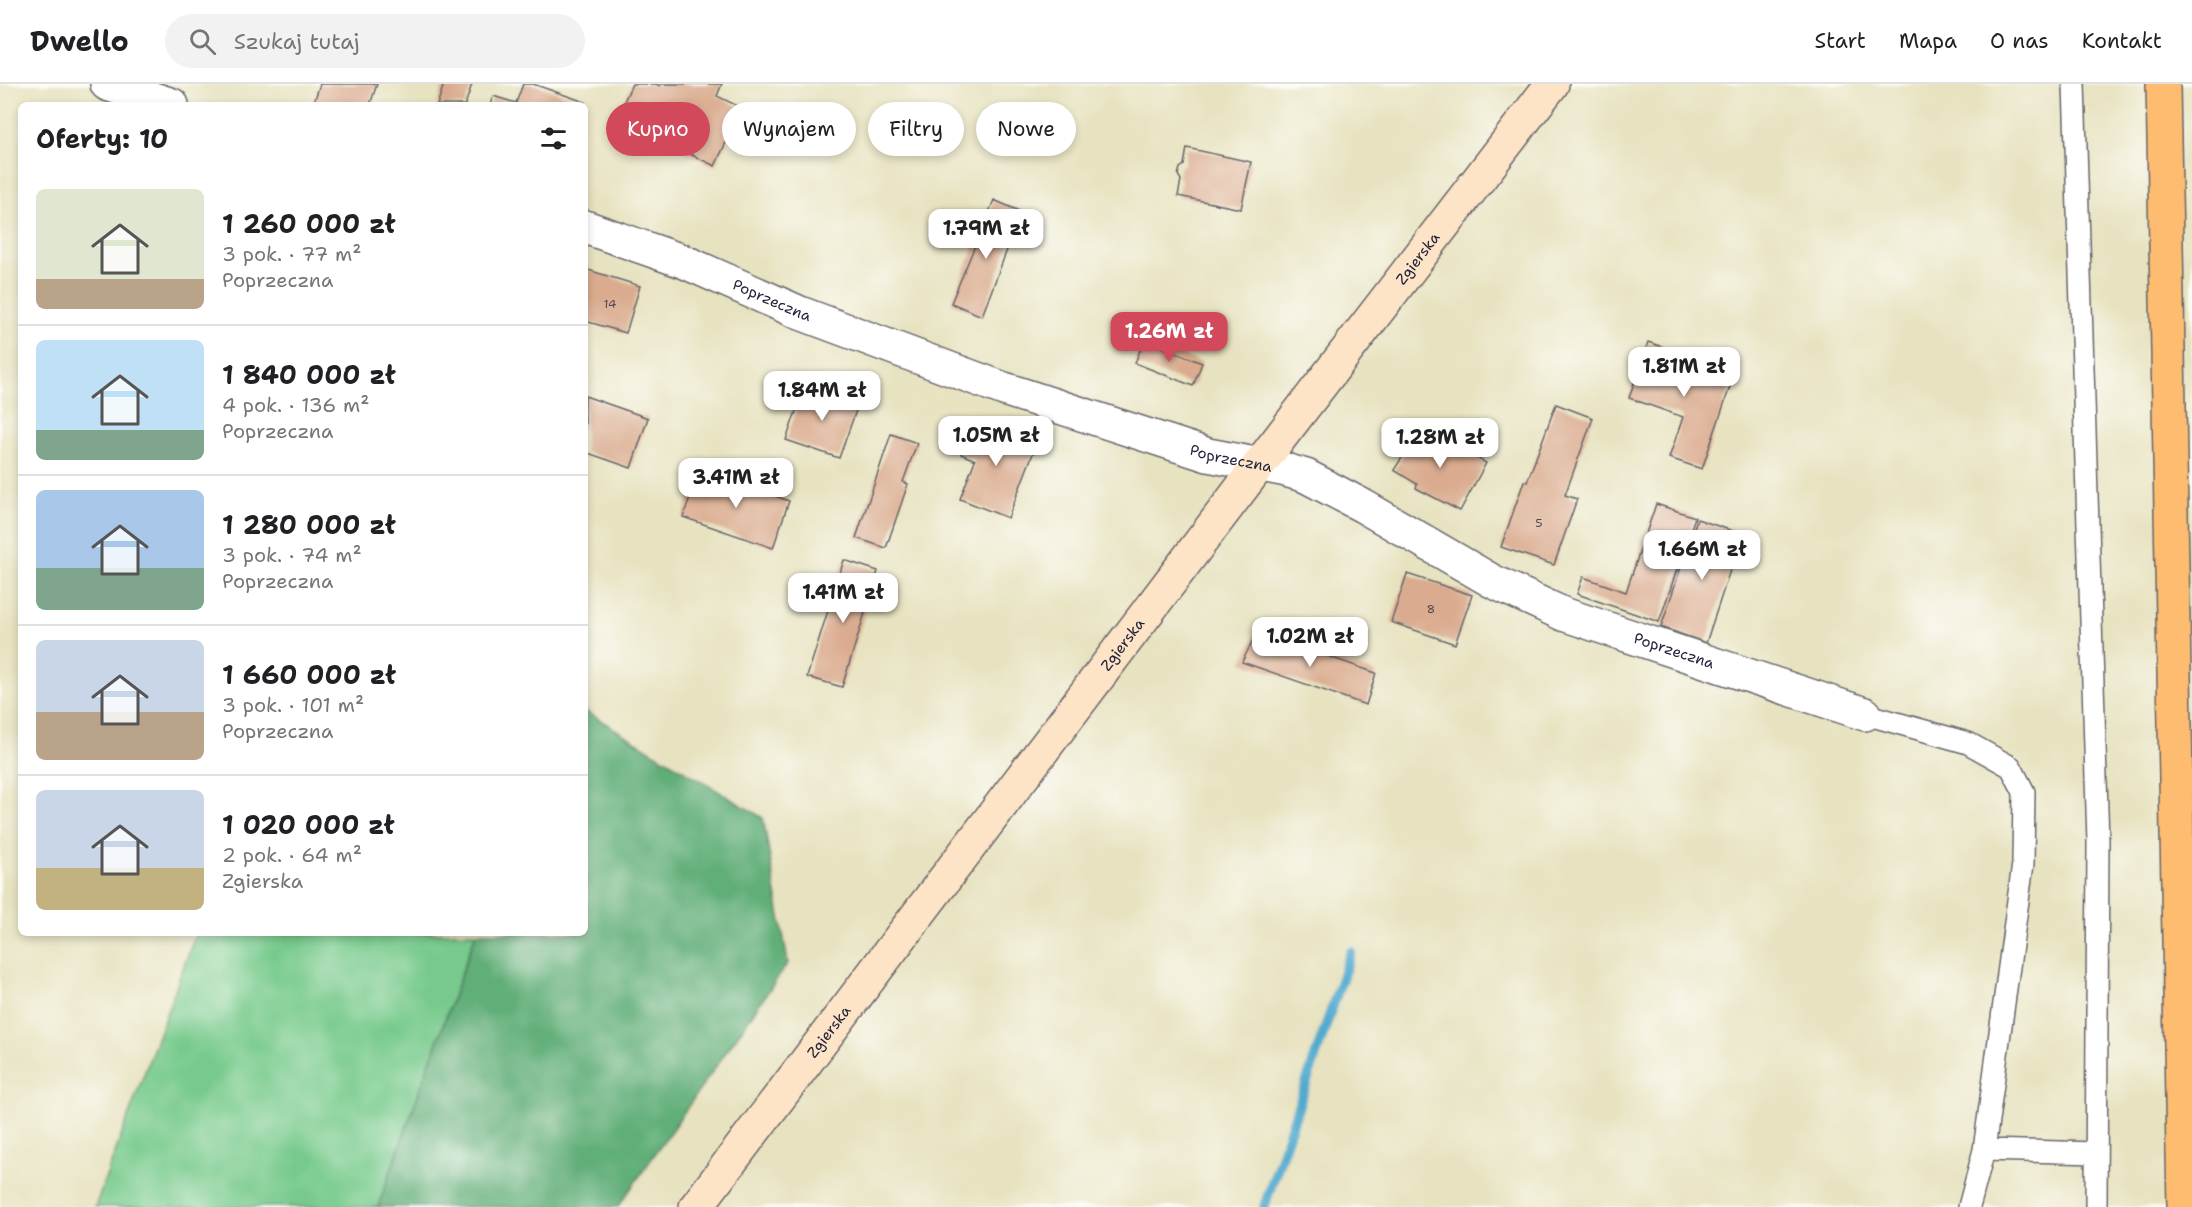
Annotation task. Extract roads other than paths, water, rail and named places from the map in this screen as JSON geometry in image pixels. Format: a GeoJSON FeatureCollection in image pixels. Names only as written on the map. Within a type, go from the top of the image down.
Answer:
{"type":"FeatureCollection","features":[{"type":"Feature","properties":{"kind":"highway"},"geometry":{"type":"LineString","coordinates":[[2163,84],[2184,1207]]}},
{"type":"Feature","properties":{"kind":"main road","name":"Zgierska"},"geometry":{"type":"LineString","coordinates":[[696,1207],[1259,465],[1552,84]]}},
{"type":"Feature","properties":{"kind":"street"},"geometry":{"type":"LineString","coordinates":[[107,84],[163,102]]}},
{"type":"Feature","properties":{"kind":"street","name":"Poprzeczna"},"geometry":{"type":"LineString","coordinates":[[588,228],[685,262],[800,313],[1004,389],[1208,455],[1306,476],[1363,506],[1492,581],[1563,614],[1865,714]]}},
{"type":"Feature","properties":{"kind":"lane"},"geometry":{"type":"LineString","coordinates":[[2074,84],[2098,841],[2096,1207]]}},
{"type":"Feature","properties":{"kind":"lane"},"geometry":{"type":"LineString","coordinates":[[1865,714],[1968,743],[2011,767],[2024,792],[2023,864],[1984,1149],[1969,1207]]}},
{"type":"Feature","properties":{"kind":"lane"},"geometry":{"type":"LineString","coordinates":[[1984,1149],[2096,1153]]}},
{"type":"Feature","properties":{"kind":"waterway"},"geometry":{"type":"LineString","coordinates":[[1264,1207],[1351,952]]}}]}
